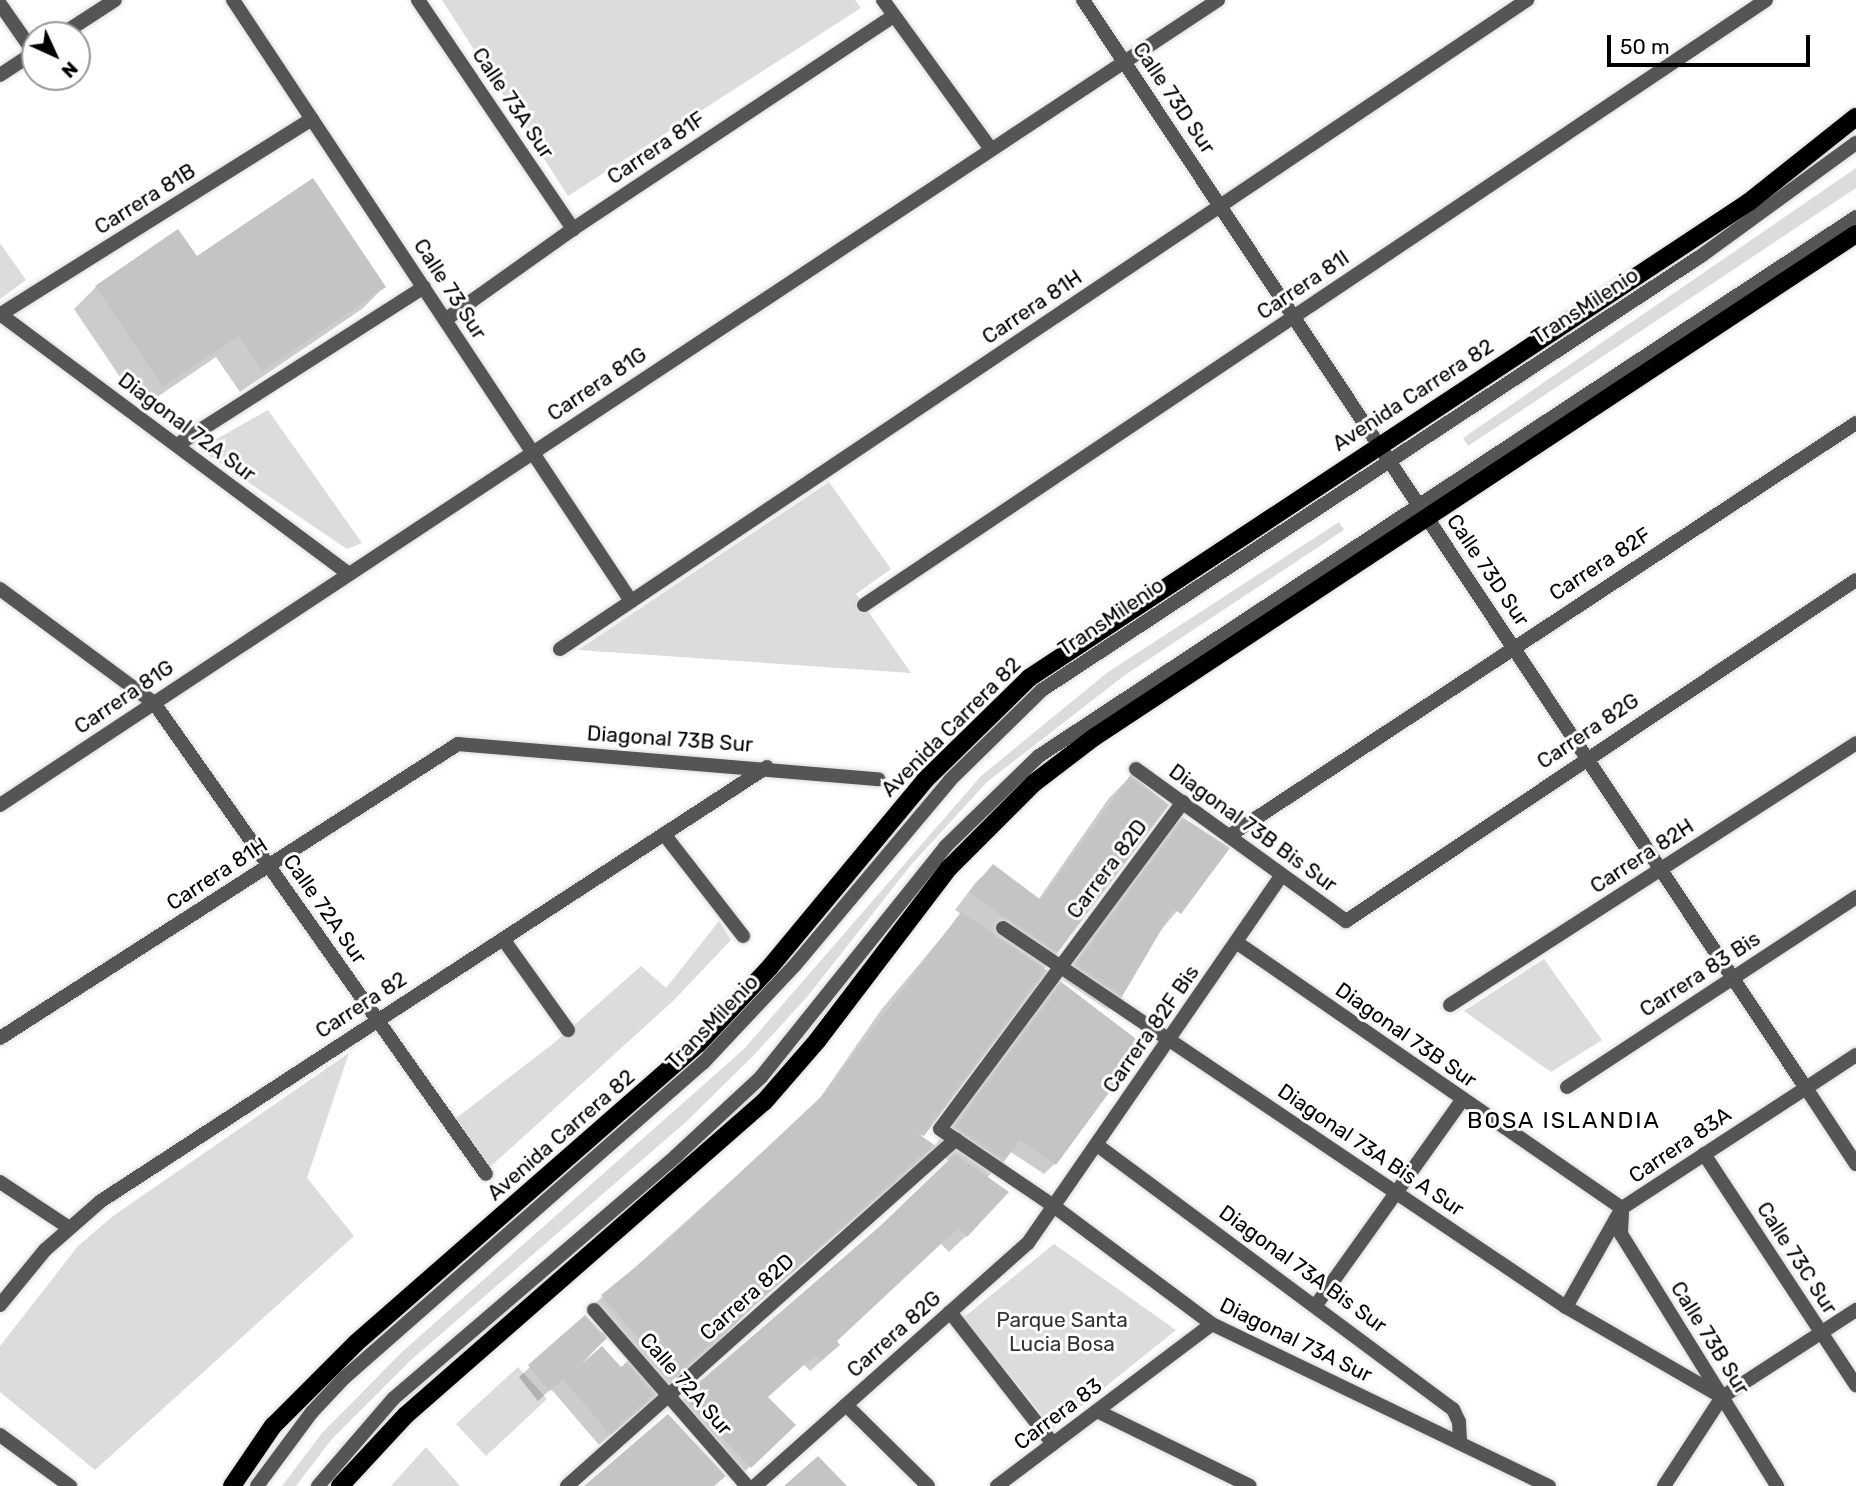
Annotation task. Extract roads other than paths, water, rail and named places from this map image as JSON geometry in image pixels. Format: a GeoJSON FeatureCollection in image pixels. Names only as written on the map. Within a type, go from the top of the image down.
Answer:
{"type":"FeatureCollection","features":[{"type":"Feature","properties":{"kind":"main road","name":"Avenida Carrera 82"},"geometry":{"type":"LineString","coordinates":[[232,1486],[273,1426],[346,1352],[698,1044],[771,967],[925,780],[1029,678],[1749,202],[1856,117]]}},
{"type":"Feature","properties":{"kind":"main road"},"geometry":{"type":"LineString","coordinates":[[340,1486],[406,1415],[764,1102],[817,1041],[949,868],[1034,783],[1093,738],[1423,511],[1856,234]]}},
{"type":"Feature","properties":{"kind":"street"},"geometry":{"type":"LineString","coordinates":[[83,21],[115,0]]}},
{"type":"Feature","properties":{"kind":"street","name":"Calle 73 Sur"},"geometry":{"type":"LineString","coordinates":[[233,0],[631,601]]}},
{"type":"Feature","properties":{"kind":"street","name":"Calle 73A Sur"},"geometry":{"type":"LineString","coordinates":[[418,0],[573,229]]}},
{"type":"Feature","properties":{"kind":"street"},"geometry":{"type":"LineString","coordinates":[[883,0],[991,149]]}},
{"type":"Feature","properties":{"kind":"street","name":"Calle 73D Sur"},"geometry":{"type":"LineString","coordinates":[[1083,0],[1856,1164]]}},
{"type":"Feature","properties":{"kind":"street","name":"Carrera 81G"},"geometry":{"type":"LineString","coordinates":[[0,805],[1218,0]]}},
{"type":"Feature","properties":{"kind":"street","name":"Carrera 81H"},"geometry":{"type":"LineString","coordinates":[[560,649],[1527,0]]}},
{"type":"Feature","properties":{"kind":"street","name":"Carrera 81I"},"geometry":{"type":"LineString","coordinates":[[864,605],[1766,0]]}},
{"type":"Feature","properties":{"kind":"street"},"geometry":{"type":"LineString","coordinates":[[0,4],[21,34]]}},
{"type":"Feature","properties":{"kind":"street","name":"Carrera 81F"},"geometry":{"type":"LineString","coordinates":[[445,320],[573,229],[894,16]]}},
{"type":"Feature","properties":{"kind":"street"},"geometry":{"type":"LineString","coordinates":[[0,75],[21,61]]}},
{"type":"Feature","properties":{"kind":"street","name":"Carrera 81B"},"geometry":{"type":"LineString","coordinates":[[0,314],[312,119]]}},
{"type":"Feature","properties":{"kind":"street","name":"TransMilenio"},"geometry":{"type":"LineString","coordinates":[[257,1486],[304,1421],[344,1378],[703,1063],[795,965],[950,780],[1019,710],[1098,650],[1701,256],[1856,143]]}},
{"type":"Feature","properties":{"kind":"street"},"geometry":{"type":"LineString","coordinates":[[318,1486],[394,1398],[685,1148],[761,1077],[945,847],[1016,775],[1079,726],[1423,511],[1856,217]]}},
{"type":"Feature","properties":{"kind":"street"},"geometry":{"type":"LineString","coordinates":[[177,446],[424,287]]}},
{"type":"Feature","properties":{"kind":"street","name":"Diagonal 72A Sur"},"geometry":{"type":"LineString","coordinates":[[0,314],[349,574]]}},
{"type":"Feature","properties":{"kind":"street","name":"Carrera 82F"},"geometry":{"type":"LineString","coordinates":[[1229,836],[1513,646],[1856,423]]}},
{"type":"Feature","properties":{"kind":"street","name":"Carrera 82G"},"geometry":{"type":"LineString","coordinates":[[1346,921],[1587,757],[1856,580]]}},
{"type":"Feature","properties":{"kind":"street","name":"Calle 72A Sur"},"geometry":{"type":"LineString","coordinates":[[0,589],[154,703],[486,1174]]}},
{"type":"Feature","properties":{"kind":"street","name":"Carrera 82H"},"geometry":{"type":"LineString","coordinates":[[1450,1004],[1856,743]]}},
{"type":"Feature","properties":{"kind":"street","name":"Carrera 81H"},"geometry":{"type":"LineString","coordinates":[[0,1038],[458,744]]}},
{"type":"Feature","properties":{"kind":"street","name":"Diagonal 73B Sur"},"geometry":{"type":"LineString","coordinates":[[458,744],[767,767],[879,779]]}},
{"type":"Feature","properties":{"kind":"street","name":"Carrera 82"},"geometry":{"type":"LineString","coordinates":[[0,1305],[68,1227],[377,1020],[767,767]]}},
{"type":"Feature","properties":{"kind":"street","name":"Diagonal 73B Bis Sur"},"geometry":{"type":"LineString","coordinates":[[1136,769],[1346,921]]}},
{"type":"Feature","properties":{"kind":"street","name":"Carrera 82D"},"geometry":{"type":"LineString","coordinates":[[940,1129],[1183,802]]}},
{"type":"Feature","properties":{"kind":"street"},"geometry":{"type":"LineString","coordinates":[[664,834],[743,936]]}},
{"type":"Feature","properties":{"kind":"street","name":"Carrera 82F Bis"},"geometry":{"type":"LineString","coordinates":[[1055,1207],[1282,875]]}},
{"type":"Feature","properties":{"kind":"street","name":"Carrera 83 Bis"},"geometry":{"type":"LineString","coordinates":[[1567,1087],[1856,897]]}},
{"type":"Feature","properties":{"kind":"street","name":"Diagonal 73A Bis A Sur"},"geometry":{"type":"LineString","coordinates":[[1003,928],[1566,1307],[1722,1397]]}},
{"type":"Feature","properties":{"kind":"street"},"geometry":{"type":"LineString","coordinates":[[503,939],[568,1030]]}},
{"type":"Feature","properties":{"kind":"street","name":"Diagonal 73B Sur"},"geometry":{"type":"LineString","coordinates":[[1236,942],[1622,1208]]}},
{"type":"Feature","properties":{"kind":"street","name":"Carrera 83A"},"geometry":{"type":"LineString","coordinates":[[1566,1307],[1622,1208],[1856,1055]]}},
{"type":"Feature","properties":{"kind":"street"},"geometry":{"type":"LineString","coordinates":[[1316,1305],[1394,1191],[1462,1100]]}},
{"type":"Feature","properties":{"kind":"street","name":"Diagonal 73A Sur"},"geometry":{"type":"LineString","coordinates":[[940,1129],[1055,1207],[1212,1324],[1549,1486]]}},
{"type":"Feature","properties":{"kind":"street","name":"Carrera 82D"},"geometry":{"type":"LineString","coordinates":[[567,1486],[956,1139]]}},
{"type":"Feature","properties":{"kind":"street","name":"Diagonal 73A Bis Sur"},"geometry":{"type":"LineString","coordinates":[[1097,1145],[1453,1409],[1459,1422],[1460,1443]]}},
{"type":"Feature","properties":{"kind":"street","name":"Calle 73C Sur"},"geometry":{"type":"LineString","coordinates":[[1704,1154],[1856,1385]]}},
{"type":"Feature","properties":{"kind":"street"},"geometry":{"type":"LineString","coordinates":[[0,1182],[68,1227]]}},
{"type":"Feature","properties":{"kind":"street","name":"Carrera 82G"},"geometry":{"type":"LineString","coordinates":[[755,1486],[1028,1243],[1055,1207]]}},
{"type":"Feature","properties":{"kind":"street","name":"Calle 73B Sur"},"geometry":{"type":"LineString","coordinates":[[1622,1208],[1621,1234],[1777,1486]]}},
{"type":"Feature","properties":{"kind":"street","name":"Calle 72A Sur"},"geometry":{"type":"LineString","coordinates":[[594,1310],[747,1486]]}},
{"type":"Feature","properties":{"kind":"street"},"geometry":{"type":"LineString","coordinates":[[1664,1486],[1722,1397],[1856,1310]]}},
{"type":"Feature","properties":{"kind":"street"},"geometry":{"type":"LineString","coordinates":[[950,1312],[1053,1444]]}},
{"type":"Feature","properties":{"kind":"street","name":"Carrera 83"},"geometry":{"type":"LineString","coordinates":[[997,1486],[1212,1324]]}},
{"type":"Feature","properties":{"kind":"street"},"geometry":{"type":"LineString","coordinates":[[846,1405],[928,1486]]}},
{"type":"Feature","properties":{"kind":"street"},"geometry":{"type":"LineString","coordinates":[[1097,1411],[1241,1484]]}},
{"type":"Feature","properties":{"kind":"street"},"geometry":{"type":"LineString","coordinates":[[0,1435],[69,1486]]}},
{"type":"Feature","properties":{"kind":"district","name":"BOSA ISLANDIA"},"geometry":{"type":"Point","coordinates":[1564,1120]}},
{"type":"Feature","properties":{"kind":"park label","name":"Parque Santa Lucia Bosa"},"geometry":{"type":"Point","coordinates":[1062,1332]}}]}
